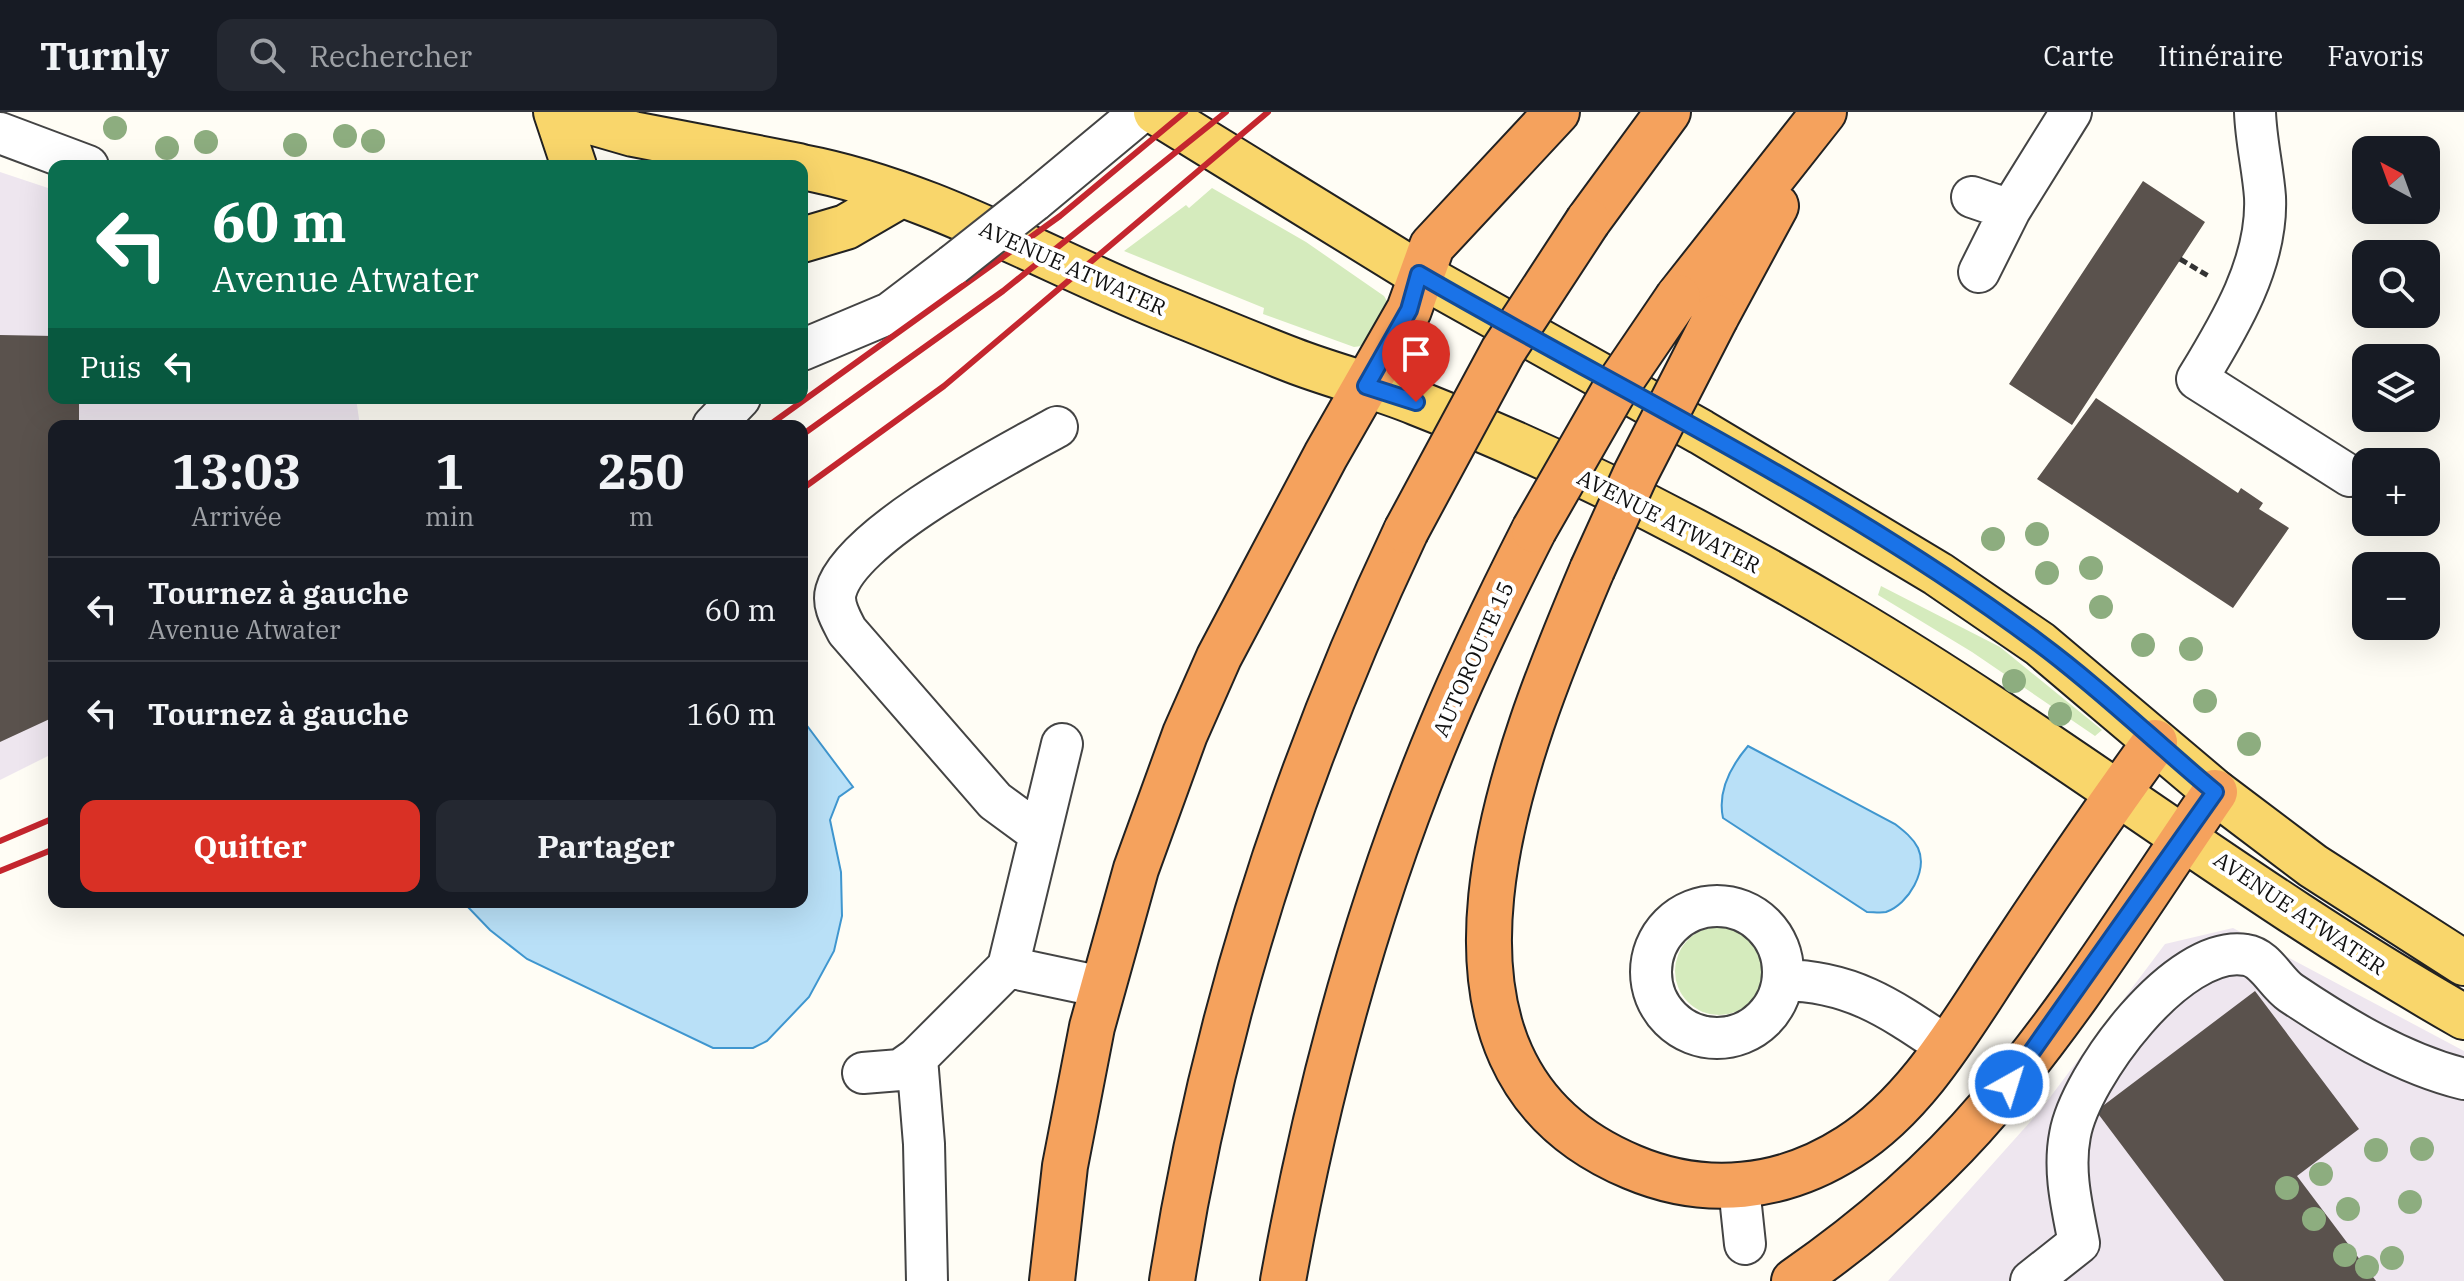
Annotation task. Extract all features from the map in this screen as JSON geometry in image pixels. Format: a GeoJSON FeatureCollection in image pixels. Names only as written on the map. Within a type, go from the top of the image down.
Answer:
{"type":"FeatureCollection","features":[{"type":"Feature","properties":{"kind":"highway"},"geometry":{"type":"LineString","coordinates":[[1052,1281],[1070,1138],[1102,987],[1136,869],[1191,721],[1219,657],[1409,310],[1419,274],[1441,233],[1557,112]]}},
{"type":"Feature","properties":{"kind":"highway"},"geometry":{"type":"LineString","coordinates":[[1172,1281],[1212,1071],[1263,886],[1319,731],[1406,531],[1488,376],[1588,221],[1668,112]]}},
{"type":"Feature","properties":{"kind":"highway"},"geometry":{"type":"LineString","coordinates":[[1825,112],[1636,473],[1592,570],[1533,725],[1504,828],[1489,917],[1488,967],[1494,1009],[1509,1052],[1530,1087],[1558,1119],[1589,1145],[1623,1163],[1660,1177],[1698,1186],[1739,1187],[1807,1170],[1850,1146],[1892,1111],[1946,1046],[2155,742]]}},
{"type":"Feature","properties":{"kind":"highway","name":"AUTOROUTE 15"},"geometry":{"type":"LineString","coordinates":[[1283,1281],[1321,1094],[1367,933],[1440,729],[1534,530],[1612,394],[1678,297],[1825,112]]}},
{"type":"Feature","properties":{"kind":"highway"},"geometry":{"type":"LineString","coordinates":[[1794,1281],[1898,1200],[1989,1109],[2036,1051],[2215,792]]}},
{"type":"Feature","properties":{"kind":"main road"},"geometry":{"type":"LineString","coordinates":[[556,112],[572,160]]}},
{"type":"Feature","properties":{"kind":"main road","name":"AVENUE ATWATER"},"geometry":{"type":"LineString","coordinates":[[556,112],[633,134],[769,160]]}},
{"type":"Feature","properties":{"kind":"main road"},"geometry":{"type":"LineString","coordinates":[[1156,112],[1419,274],[1701,432],[1938,574],[2040,644],[2215,792],[2313,866],[2464,963]]}},
{"type":"Feature","properties":{"kind":"main road","name":"AVENUE ATWATER"},"geometry":{"type":"LineString","coordinates":[[808,168],[901,195],[971,223],[1101,283],[1366,386],[1416,402],[1713,542],[1900,649],[2355,951],[2464,1017]]}},
{"type":"Feature","properties":{"kind":"main road"},"geometry":{"type":"LineString","coordinates":[[808,238],[846,227],[901,195]]}},
{"type":"Feature","properties":{"kind":"street"},"geometry":{"type":"LineString","coordinates":[[808,347],[890,313],[1034,201],[1141,112]]}},
{"type":"Feature","properties":{"kind":"street"},"geometry":{"type":"LineString","coordinates":[[1979,272],[2010,210],[2071,112]]}},
{"type":"Feature","properties":{"kind":"street"},"geometry":{"type":"LineString","coordinates":[[2255,112],[2265,198],[2263,239],[2224,337],[2197,379],[2350,476]]}},
{"type":"Feature","properties":{"kind":"street"},"geometry":{"type":"LineString","coordinates":[[0,133],[72,160]]}},
{"type":"Feature","properties":{"kind":"street"},"geometry":{"type":"LineString","coordinates":[[1972,197],[2010,210]]}},
{"type":"Feature","properties":{"kind":"street"},"geometry":{"type":"LineString","coordinates":[[719,420],[734,404]]}},
{"type":"Feature","properties":{"kind":"street"},"geometry":{"type":"LineString","coordinates":[[1040,834],[995,801],[847,631],[836,608],[835,591],[864,552],[909,515],[973,474],[1057,427]]}},
{"type":"Feature","properties":{"kind":"street"},"geometry":{"type":"LineString","coordinates":[[863,1073],[900,1070],[917,1058],[1008,967],[1062,744]]}},
{"type":"Feature","properties":{"kind":"street"},"geometry":{"type":"LineString","coordinates":[[2031,1281],[2079,1243],[2067,1177],[2070,1135],[2081,1096],[2115,1045],[2152,1000],[2188,972],[2222,957],[2245,955],[2260,961],[2287,990],[2344,1027],[2444,1074],[2464,1079]]}},
{"type":"Feature","properties":{"kind":"street"},"geometry":{"type":"LineString","coordinates":[[1008,967],[1102,987]]}},
{"type":"Feature","properties":{"kind":"street"},"geometry":{"type":"LineString","coordinates":[[1783,980],[1814,980],[1863,994],[1946,1046]]}},
{"type":"Feature","properties":{"kind":"street"},"geometry":{"type":"LineString","coordinates":[[917,1058],[924,1144],[927,1281]]}},
{"type":"Feature","properties":{"kind":"street"},"geometry":{"type":"LineString","coordinates":[[1739,1187],[1745,1244]]}},
{"type":"Feature","properties":{"kind":"path"},"geometry":{"type":"LineString","coordinates":[[2180,259],[2193,265]]}},
{"type":"Feature","properties":{"kind":"shaded area"},"geometry":{"type":"Polygon","coordinates":[[[0,172],[48,188],[48,404],[357,404],[359,420],[48,420],[48,756],[0,780],[0,172]]]}},
{"type":"Feature","properties":{"kind":"shaded area"},"geometry":{"type":"Polygon","coordinates":[[[2233,928],[2464,1051],[2464,1281],[1888,1281],[2039,1112],[2165,944],[2233,928]]]}},
{"type":"Feature","properties":{"kind":"green space"},"geometry":{"type":"Polygon","coordinates":[[[1212,188],[1306,242],[1384,296],[1390,306],[1369,345],[1354,347],[1263,314],[1264,308],[1124,251],[1186,205],[1189,208],[1212,188]]]}},
{"type":"Feature","properties":{"kind":"green space"},"geometry":{"type":"Polygon","coordinates":[[[1881,586],[2000,647],[2102,730],[2095,736],[1972,652],[1878,595],[1881,586]]]}},
{"type":"Feature","properties":{"kind":"green space"},"geometry":{"type":"Polygon","coordinates":[[[1719,927],[1736,931],[1750,940],[1759,954],[1763,971],[1759,988],[1750,1002],[1736,1011],[1719,1015],[1702,1011],[1688,1002],[1679,988],[1675,971],[1679,954],[1688,940],[1702,931],[1719,927]]]}},
{"type":"Feature","properties":{"kind":"water"},"geometry":{"type":"Polygon","coordinates":[[[808,727],[853,787],[839,797],[830,820],[841,872],[842,916],[834,951],[809,997],[767,1041],[753,1048],[713,1048],[527,959],[490,930],[469,908],[808,908],[808,727]]]}},
{"type":"Feature","properties":{"kind":"water"},"geometry":{"type":"Polygon","coordinates":[[[1748,746],[1895,824],[1914,841],[1920,866],[1914,885],[1902,902],[1886,912],[1867,912],[1723,818],[1722,798],[1727,779],[1748,746]]]}},
{"type":"Feature","properties":{"kind":"building"},"geometry":{"type":"Polygon","coordinates":[[[2143,181],[2205,222],[2072,425],[2009,384],[2143,181]]]}},
{"type":"Feature","properties":{"kind":"building"},"geometry":{"type":"Polygon","coordinates":[[[0,335],[48,336],[48,404],[79,404],[79,420],[48,420],[48,720],[0,742],[0,335]]]}},
{"type":"Feature","properties":{"kind":"building"},"geometry":{"type":"Polygon","coordinates":[[[2096,398],[2238,493],[2241,488],[2263,503],[2259,509],[2289,528],[2233,608],[2037,479],[2096,398]]]}},
{"type":"Feature","properties":{"kind":"building"},"geometry":{"type":"Polygon","coordinates":[[[2255,991],[2359,1129],[2297,1176],[2376,1281],[2224,1281],[2096,1111],[2255,991]]]}},
{"type":"Feature","properties":{"kind":"railway"},"geometry":{"type":"LineString","coordinates":[[808,397],[1060,216],[1185,112]]}},
{"type":"Feature","properties":{"kind":"railway"},"geometry":{"type":"LineString","coordinates":[[808,431],[1003,291],[1226,112]]}},
{"type":"Feature","properties":{"kind":"railway"},"geometry":{"type":"LineString","coordinates":[[808,485],[944,386],[1268,112]]}},
{"type":"Feature","properties":{"kind":"railway"},"geometry":{"type":"LineString","coordinates":[[776,420],[799,404]]}},
{"type":"Feature","properties":{"kind":"railway"},"geometry":{"type":"LineString","coordinates":[[0,841],[48,821]]}},
{"type":"Feature","properties":{"kind":"railway"},"geometry":{"type":"LineString","coordinates":[[0,871],[48,851]]}},
{"type":"Feature","properties":{"kind":"route"},"geometry":{"type":"LineString","coordinates":[[1416,402],[1366,386],[1409,310],[1419,274],[1701,432],[1938,574],[2040,644],[2215,792],[2036,1051],[2009,1084]]}}]}
